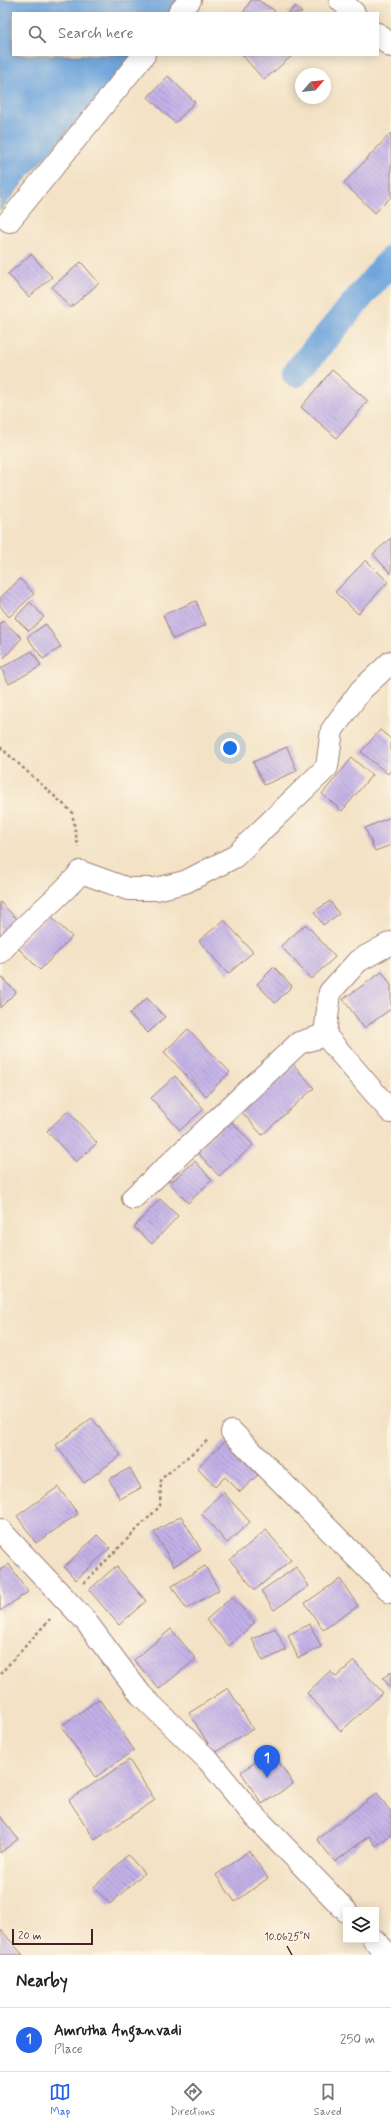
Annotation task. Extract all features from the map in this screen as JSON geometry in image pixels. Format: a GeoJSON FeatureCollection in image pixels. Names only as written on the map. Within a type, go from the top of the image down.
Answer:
{"type":"FeatureCollection","features":[{"type":"Feature","properties":{"kind":"street"},"geometry":{"type":"LineString","coordinates":[[180,12],[190,0]]}},
{"type":"Feature","properties":{"kind":"street"},"geometry":{"type":"LineString","coordinates":[[340,0],[353,12]]}},
{"type":"Feature","properties":{"kind":"street"},"geometry":{"type":"LineString","coordinates":[[379,35],[391,46]]}},
{"type":"Feature","properties":{"kind":"street"},"geometry":{"type":"LineString","coordinates":[[9,221],[143,56]]}},
{"type":"Feature","properties":{"kind":"street"},"geometry":{"type":"LineString","coordinates":[[0,952],[17,933],[81,872],[128,890],[156,889],[185,882],[234,857],[326,767],[332,730],[362,690],[391,662]]}},
{"type":"Feature","properties":{"kind":"street"},"geometry":{"type":"LineString","coordinates":[[391,943],[358,961],[330,992],[325,1035],[391,1112]]}},
{"type":"Feature","properties":{"kind":"street"},"geometry":{"type":"LineString","coordinates":[[133,1198],[299,1044],[325,1035]]}},
{"type":"Feature","properties":{"kind":"street"},"geometry":{"type":"LineString","coordinates":[[232,1432],[391,1592]]}},
{"type":"Feature","properties":{"kind":"street"},"geometry":{"type":"LineString","coordinates":[[0,1530],[84,1619],[141,1695],[208,1760],[250,1811],[343,1908]]}},
{"type":"Feature","properties":{"kind":"street"},"geometry":{"type":"LineString","coordinates":[[377,1943],[388,1955]]}},
{"type":"Feature","properties":{"kind":"path"},"geometry":{"type":"LineString","coordinates":[[0,747],[72,812],[81,872]]}},
{"type":"Feature","properties":{"kind":"path"},"geometry":{"type":"LineString","coordinates":[[0,1674],[67,1601],[160,1506],[161,1479],[216,1433],[232,1432]]}},
{"type":"Feature","properties":{"kind":"water"},"geometry":{"type":"Polygon","coordinates":[[[0,0],[180,0],[170,12],[12,12],[12,56],[133,56],[28,176],[0,211],[0,0]]]}},
{"type":"Feature","properties":{"kind":"building"},"geometry":{"type":"Polygon","coordinates":[[[251,0],[258,0],[275,11],[274,12],[244,12],[251,0]]]}},
{"type":"Feature","properties":{"kind":"building"},"geometry":{"type":"Polygon","coordinates":[[[296,6],[301,12],[289,12],[296,6]]]}},
{"type":"Feature","properties":{"kind":"building"},"geometry":{"type":"Polygon","coordinates":[[[243,56],[292,56],[264,80],[243,56]]]}},
{"type":"Feature","properties":{"kind":"building"},"geometry":{"type":"Polygon","coordinates":[[[168,76],[195,102],[175,123],[148,97],[168,76]]]}},
{"type":"Feature","properties":{"kind":"building"},"geometry":{"type":"Polygon","coordinates":[[[391,133],[391,197],[375,213],[344,183],[391,133]]]}},
{"type":"Feature","properties":{"kind":"building"},"geometry":{"type":"Polygon","coordinates":[[[31,254],[52,277],[29,297],[8,274],[31,254]]]}},
{"type":"Feature","properties":{"kind":"building"},"geometry":{"type":"Polygon","coordinates":[[[81,262],[99,283],[70,308],[52,287],[81,262]]]}},
{"type":"Feature","properties":{"kind":"building"},"geometry":{"type":"Polygon","coordinates":[[[332,370],[368,401],[337,438],[301,407],[332,370]]]}},
{"type":"Feature","properties":{"kind":"building"},"geometry":{"type":"Polygon","coordinates":[[[391,538],[391,574],[373,554],[391,538]]]}},
{"type":"Feature","properties":{"kind":"building"},"geometry":{"type":"Polygon","coordinates":[[[366,560],[388,582],[358,614],[335,592],[366,560]]]}},
{"type":"Feature","properties":{"kind":"building"},"geometry":{"type":"Polygon","coordinates":[[[20,579],[34,594],[9,617],[0,606],[0,598],[20,579]]]}},
{"type":"Feature","properties":{"kind":"building"},"geometry":{"type":"Polygon","coordinates":[[[196,601],[206,625],[173,639],[163,615],[196,601]]]}},
{"type":"Feature","properties":{"kind":"building"},"geometry":{"type":"Polygon","coordinates":[[[30,602],[44,617],[29,631],[15,618],[30,602]]]}},
{"type":"Feature","properties":{"kind":"building"},"geometry":{"type":"Polygon","coordinates":[[[3,621],[22,638],[3,659],[0,656],[0,624],[3,621]]]}},
{"type":"Feature","properties":{"kind":"building"},"geometry":{"type":"Polygon","coordinates":[[[46,624],[61,647],[43,659],[27,637],[46,624]]]}},
{"type":"Feature","properties":{"kind":"building"},"geometry":{"type":"Polygon","coordinates":[[[32,651],[41,666],[9,684],[1,668],[32,651]]]}},
{"type":"Feature","properties":{"kind":"building"},"geometry":{"type":"Polygon","coordinates":[[[380,730],[391,739],[391,770],[388,774],[361,752],[380,730]]]}},
{"type":"Feature","properties":{"kind":"building"},"geometry":{"type":"Polygon","coordinates":[[[287,747],[297,771],[264,785],[253,762],[287,747]]]}},
{"type":"Feature","properties":{"kind":"building"},"geometry":{"type":"Polygon","coordinates":[[[352,758],[372,775],[342,811],[322,794],[352,758]]]}},
{"type":"Feature","properties":{"kind":"building"},"geometry":{"type":"Polygon","coordinates":[[[391,817],[391,845],[375,851],[365,828],[391,817]]]}},
{"type":"Feature","properties":{"kind":"building"},"geometry":{"type":"Polygon","coordinates":[[[330,901],[339,914],[323,925],[314,912],[330,901]]]}},
{"type":"Feature","properties":{"kind":"building"},"geometry":{"type":"Polygon","coordinates":[[[0,902],[17,919],[0,936],[0,902]]]}},
{"type":"Feature","properties":{"kind":"building"},"geometry":{"type":"Polygon","coordinates":[[[49,915],[72,937],[40,970],[17,947],[49,915]]]}},
{"type":"Feature","properties":{"kind":"building"},"geometry":{"type":"Polygon","coordinates":[[[224,920],[253,952],[228,974],[199,941],[224,920]]]}},
{"type":"Feature","properties":{"kind":"building"},"geometry":{"type":"Polygon","coordinates":[[[306,924],[335,957],[311,979],[281,946],[306,924]]]}},
{"type":"Feature","properties":{"kind":"building"},"geometry":{"type":"Polygon","coordinates":[[[274,967],[292,986],[275,1003],[257,984],[274,967]]]}},
{"type":"Feature","properties":{"kind":"building"},"geometry":{"type":"Polygon","coordinates":[[[382,972],[391,985],[391,1009],[364,1028],[343,999],[382,972]]]}},
{"type":"Feature","properties":{"kind":"building"},"geometry":{"type":"Polygon","coordinates":[[[0,976],[16,992],[0,1008],[0,976]]]}},
{"type":"Feature","properties":{"kind":"building"},"geometry":{"type":"Polygon","coordinates":[[[147,998],[165,1017],[148,1033],[129,1014],[147,998]]]}},
{"type":"Feature","properties":{"kind":"building"},"geometry":{"type":"Polygon","coordinates":[[[188,1029],[230,1072],[206,1096],[164,1052],[188,1029]]]}},
{"type":"Feature","properties":{"kind":"building"},"geometry":{"type":"Polygon","coordinates":[[[293,1064],[314,1088],[262,1135],[241,1111],[293,1064]]]}},
{"type":"Feature","properties":{"kind":"building"},"geometry":{"type":"Polygon","coordinates":[[[175,1076],[204,1109],[180,1130],[151,1098],[175,1076]]]}},
{"type":"Feature","properties":{"kind":"building"},"geometry":{"type":"Polygon","coordinates":[[[68,1111],[97,1143],[76,1162],[47,1131],[68,1111]]]}},
{"type":"Feature","properties":{"kind":"building"},"geometry":{"type":"Polygon","coordinates":[[[229,1119],[253,1145],[219,1176],[196,1151],[229,1119]]]}},
{"type":"Feature","properties":{"kind":"building"},"geometry":{"type":"Polygon","coordinates":[[[195,1161],[212,1180],[188,1203],[170,1183],[195,1161]]]}},
{"type":"Feature","properties":{"kind":"building"},"geometry":{"type":"Polygon","coordinates":[[[160,1199],[178,1216],[152,1244],[134,1227],[160,1199]]]}},
{"type":"Feature","properties":{"kind":"building"},"geometry":{"type":"Polygon","coordinates":[[[92,1418],[121,1455],[84,1483],[56,1445],[92,1418]]]}},
{"type":"Feature","properties":{"kind":"building"},"geometry":{"type":"Polygon","coordinates":[[[225,1441],[258,1475],[240,1492],[225,1477],[215,1487],[197,1468],[225,1441]]]}},
{"type":"Feature","properties":{"kind":"building"},"geometry":{"type":"Polygon","coordinates":[[[130,1468],[141,1488],[120,1499],[109,1479],[130,1468]]]}},
{"type":"Feature","properties":{"kind":"building"},"geometry":{"type":"Polygon","coordinates":[[[58,1487],[78,1514],[36,1543],[17,1516],[58,1487]]]}},
{"type":"Feature","properties":{"kind":"building"},"geometry":{"type":"Polygon","coordinates":[[[223,1492],[250,1522],[227,1543],[201,1513],[223,1492]]]}},
{"type":"Feature","properties":{"kind":"building"},"geometry":{"type":"Polygon","coordinates":[[[181,1516],[201,1550],[174,1566],[154,1532],[181,1516]]]}},
{"type":"Feature","properties":{"kind":"building"},"geometry":{"type":"Polygon","coordinates":[[[266,1530],[291,1560],[255,1590],[230,1560],[266,1530]]]}},
{"type":"Feature","properties":{"kind":"building"},"geometry":{"type":"Polygon","coordinates":[[[97,1535],[110,1548],[76,1580],[64,1567],[97,1535]]]}},
{"type":"Feature","properties":{"kind":"building"},"geometry":{"type":"Polygon","coordinates":[[[9,1564],[28,1592],[0,1611],[0,1570],[9,1564]]]}},
{"type":"Feature","properties":{"kind":"building"},"geometry":{"type":"Polygon","coordinates":[[[116,1566],[146,1601],[119,1625],[89,1590],[116,1566]]]}},
{"type":"Feature","properties":{"kind":"building"},"geometry":{"type":"Polygon","coordinates":[[[205,1566],[219,1590],[186,1609],[172,1586],[205,1566]]]}},
{"type":"Feature","properties":{"kind":"building"},"geometry":{"type":"Polygon","coordinates":[[[296,1567],[309,1586],[274,1610],[261,1591],[296,1567]]]}},
{"type":"Feature","properties":{"kind":"building"},"geometry":{"type":"Polygon","coordinates":[[[340,1579],[358,1606],[323,1630],[305,1603],[340,1579]]]}},
{"type":"Feature","properties":{"kind":"building"},"geometry":{"type":"Polygon","coordinates":[[[232,1597],[255,1622],[229,1646],[206,1620],[232,1597]]]}},
{"type":"Feature","properties":{"kind":"building"},"geometry":{"type":"Polygon","coordinates":[[[310,1624],[321,1647],[298,1658],[288,1635],[310,1624]]]}},
{"type":"Feature","properties":{"kind":"building"},"geometry":{"type":"Polygon","coordinates":[[[275,1628],[286,1650],[263,1661],[252,1639],[275,1628]]]}},
{"type":"Feature","properties":{"kind":"building"},"geometry":{"type":"Polygon","coordinates":[[[171,1629],[196,1659],[159,1689],[134,1660],[171,1629]]]}},
{"type":"Feature","properties":{"kind":"building"},"geometry":{"type":"Polygon","coordinates":[[[354,1661],[383,1693],[341,1731],[307,1693],[330,1671],[336,1677],[354,1661]]]}},
{"type":"Feature","properties":{"kind":"building"},"geometry":{"type":"Polygon","coordinates":[[[391,1672],[391,1689],[383,1678],[391,1672]]]}},
{"type":"Feature","properties":{"kind":"building"},"geometry":{"type":"Polygon","coordinates":[[[228,1688],[253,1729],[214,1753],[189,1713],[228,1688]]]}},
{"type":"Feature","properties":{"kind":"building"},"geometry":{"type":"Polygon","coordinates":[[[99,1699],[134,1750],[96,1777],[61,1726],[99,1699]]]}},
{"type":"Feature","properties":{"kind":"building"},"geometry":{"type":"Polygon","coordinates":[[[272,1751],[293,1784],[262,1804],[241,1772],[272,1751]]]}},
{"type":"Feature","properties":{"kind":"building"},"geometry":{"type":"Polygon","coordinates":[[[129,1760],[155,1800],[95,1840],[69,1800],[129,1760]]]}},
{"type":"Feature","properties":{"kind":"building"},"geometry":{"type":"Polygon","coordinates":[[[377,1793],[391,1812],[391,1835],[376,1846],[369,1836],[335,1862],[317,1839],[377,1793]]]}},
{"type":"Feature","properties":{"kind":"building"},"geometry":{"type":"Polygon","coordinates":[[[0,1816],[18,1839],[0,1853],[0,1816]]]}},
{"type":"Feature","properties":{"kind":"building"},"geometry":{"type":"Polygon","coordinates":[[[249,1851],[268,1878],[235,1902],[216,1875],[249,1851]]]}},
{"type":"Feature","properties":{"kind":"building"},"geometry":{"type":"Polygon","coordinates":[[[128,1855],[144,1873],[110,1904],[94,1887],[128,1855]]]}},
{"type":"Feature","properties":{"kind":"building"},"geometry":{"type":"Polygon","coordinates":[[[1,1930],[23,1955],[0,1955],[1,1930]]]}},
{"type":"Feature","properties":{"kind":"waterway"},"geometry":{"type":"LineString","coordinates":[[296,373],[391,260]]}},
{"type":"Feature","properties":{"kind":"place","name":"Amrutha Anganvadi"},"geometry":{"type":"Point","coordinates":[267,1778]}}]}
